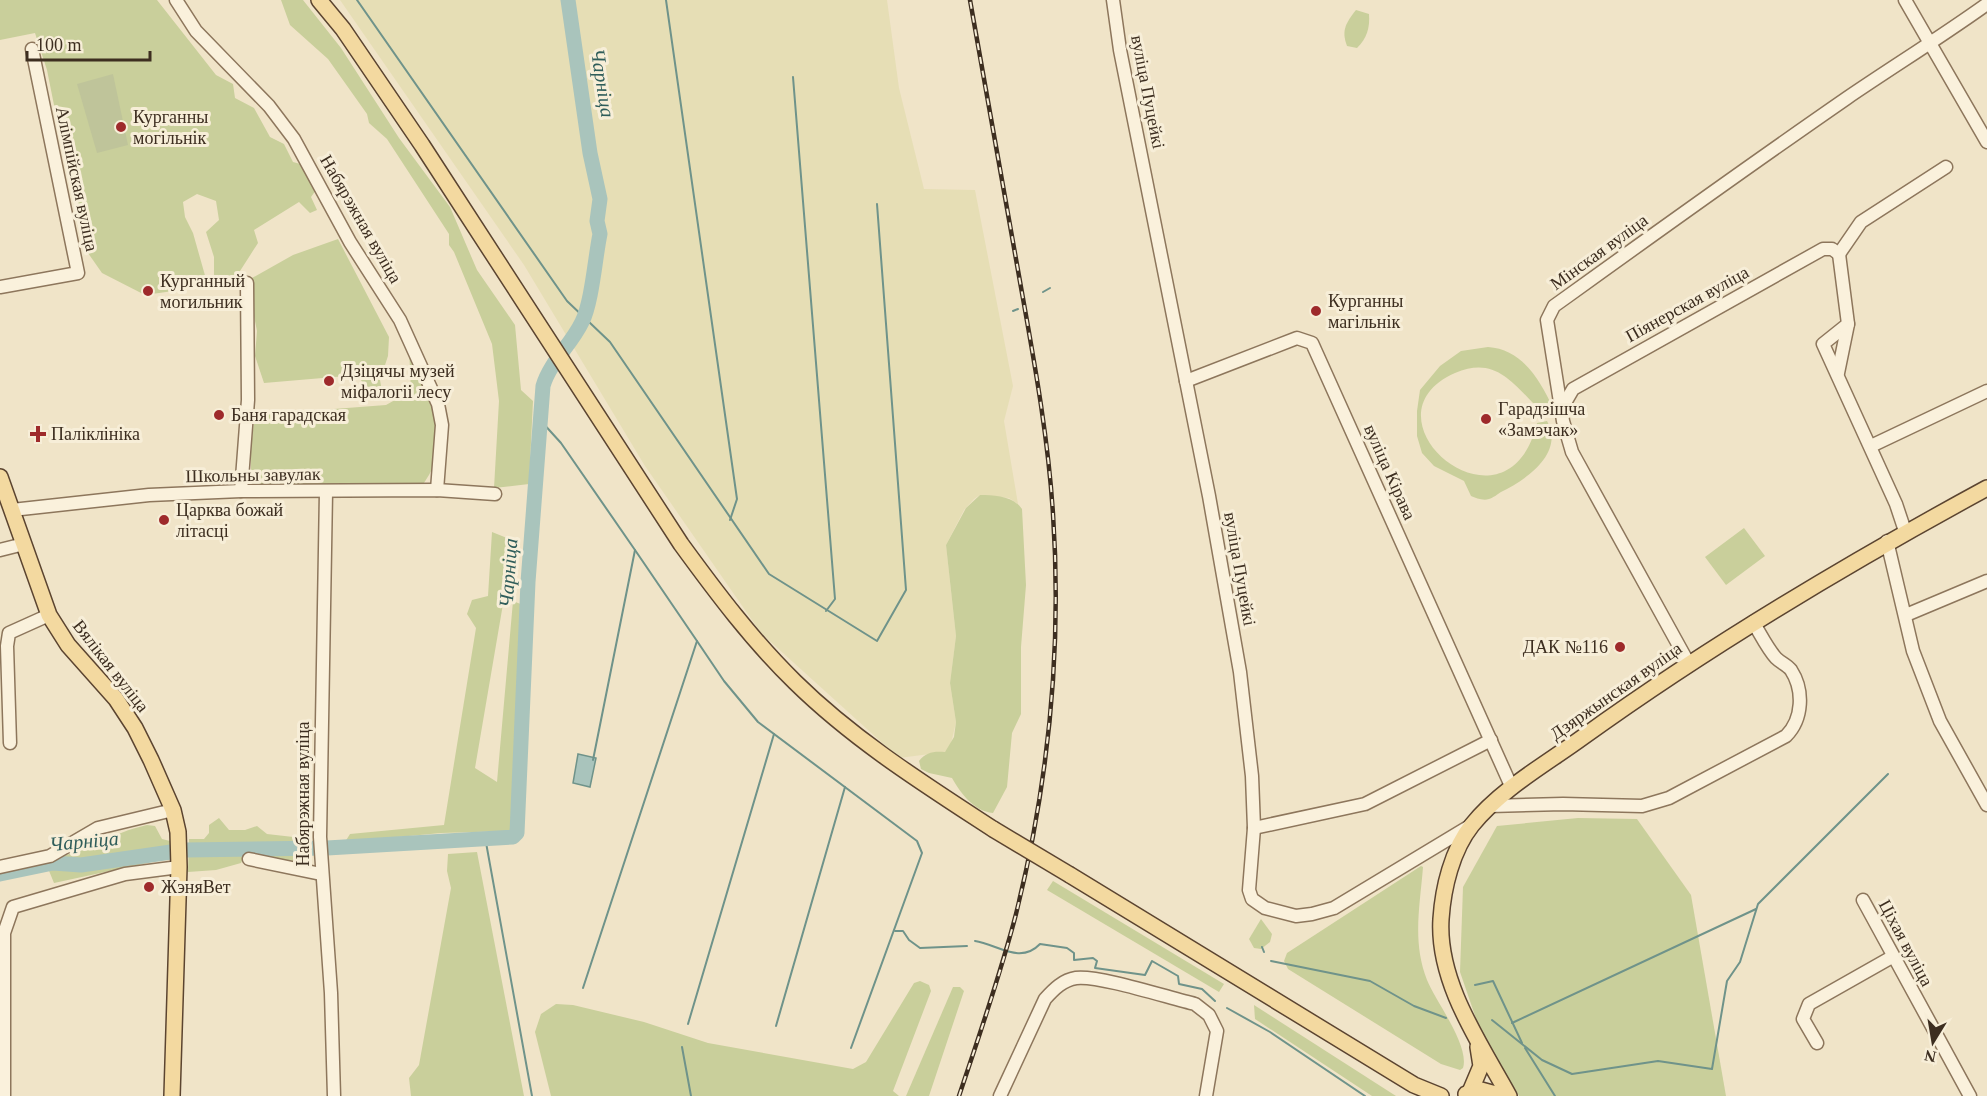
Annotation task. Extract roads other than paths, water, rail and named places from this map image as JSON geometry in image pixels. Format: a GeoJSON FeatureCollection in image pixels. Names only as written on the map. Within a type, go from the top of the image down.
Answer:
{"type":"FeatureCollection","features":[{"type":"Feature","properties":{"kind":"main road"},"geometry":{"type":"LineString","coordinates":[[319,0],[422,144],[575,384],[681,544],[763,648],[796,683],[862,740],[898,767],[993,829],[1420,1090],[1441,1096]]}},
{"type":"Feature","properties":{"kind":"main road","name":"Вялікая вуліца"},"geometry":{"type":"LineString","coordinates":[[0,477],[49,615],[68,645],[116,699],[135,728],[173,810],[178,832],[179,867],[172,1096]]}},
{"type":"Feature","properties":{"kind":"main road","name":"Дзяржынская вуліца"},"geometry":{"type":"LineString","coordinates":[[1509,1096],[1451,981],[1442,942],[1441,921],[1451,868],[1471,826],[1512,788],[1753,622],[1887,541],[1987,488]]}},
{"type":"Feature","properties":{"kind":"main road","name":"Дзяржынская вуліца"},"geometry":{"type":"LineString","coordinates":[[1466,1094],[1481,1066],[1478,1038]]}},
{"type":"Feature","properties":{"kind":"main road"},"geometry":{"type":"LineString","coordinates":[[1466,1094],[1491,1091],[1503,1096]]}},
{"type":"Feature","properties":{"kind":"street","name":"Набярэжная вуліца"},"geometry":{"type":"LineString","coordinates":[[176,0],[196,31],[269,106],[294,139],[350,242],[400,320],[438,404],[442,425],[437,490]]}},
{"type":"Feature","properties":{"kind":"street"},"geometry":{"type":"LineString","coordinates":[[1113,3],[1127,0]]}},
{"type":"Feature","properties":{"kind":"street"},"geometry":{"type":"LineString","coordinates":[[1905,0],[1929,46],[1987,142]]}},
{"type":"Feature","properties":{"kind":"street","name":"вуліца Пуцейкі"},"geometry":{"type":"LineString","coordinates":[[1113,3],[1240,672],[1252,776],[1254,828],[1249,890],[1252,899],[1265,908],[1296,916],[1334,908],[1471,826]]}},
{"type":"Feature","properties":{"kind":"street","name":"Мінская вуліца"},"geometry":{"type":"LineString","coordinates":[[1689,664],[1572,452],[1547,320],[1554,306],[1784,142],[1882,74],[1929,46],[1987,4]]}},
{"type":"Feature","properties":{"kind":"street","name":"Алімпійская вуліца"},"geometry":{"type":"LineString","coordinates":[[0,287],[78,273],[32,49]]}},
{"type":"Feature","properties":{"kind":"street"},"geometry":{"type":"LineString","coordinates":[[1838,373],[1848,324],[1839,254],[1861,222],[1947,167]]}},
{"type":"Feature","properties":{"kind":"street","name":"Піянерская вуліца"},"geometry":{"type":"LineString","coordinates":[[1562,408],[1573,389],[1823,249],[1832,249],[1839,254]]}},
{"type":"Feature","properties":{"kind":"street"},"geometry":{"type":"LineString","coordinates":[[241,490],[248,400],[247,283]]}},
{"type":"Feature","properties":{"kind":"street"},"geometry":{"type":"LineString","coordinates":[[1848,324],[1823,344],[1871,446],[1905,531]]}},
{"type":"Feature","properties":{"kind":"street","name":"вуліца Кірава"},"geometry":{"type":"LineString","coordinates":[[1186,381],[1297,338],[1312,343],[1512,788]]}},
{"type":"Feature","properties":{"kind":"street"},"geometry":{"type":"LineString","coordinates":[[1871,446],[1987,391]]}},
{"type":"Feature","properties":{"kind":"street","name":"Школьны завулак"},"geometry":{"type":"LineString","coordinates":[[12,510],[149,495],[241,490],[326,492],[437,490],[495,494]]}},
{"type":"Feature","properties":{"kind":"street","name":"Набярэжная вуліца"},"geometry":{"type":"LineString","coordinates":[[326,492],[320,837],[331,993],[334,1096]]}},
{"type":"Feature","properties":{"kind":"street"},"geometry":{"type":"LineString","coordinates":[[1887,541],[1913,651],[1940,721],[1987,805]]}},
{"type":"Feature","properties":{"kind":"street"},"geometry":{"type":"LineString","coordinates":[[0,550],[24,544]]}},
{"type":"Feature","properties":{"kind":"street"},"geometry":{"type":"LineString","coordinates":[[1906,615],[1987,581]]}},
{"type":"Feature","properties":{"kind":"street"},"geometry":{"type":"LineString","coordinates":[[10,743],[7,646],[9,633],[49,615]]}},
{"type":"Feature","properties":{"kind":"street"},"geometry":{"type":"LineString","coordinates":[[1490,806],[1642,806],[1669,798],[1786,736],[1796,723],[1799,712],[1796,680],[1790,668],[1777,658],[1753,622]]}},
{"type":"Feature","properties":{"kind":"street"},"geometry":{"type":"LineString","coordinates":[[1254,828],[1365,804],[1491,740]]}},
{"type":"Feature","properties":{"kind":"street"},"geometry":{"type":"LineString","coordinates":[[0,867],[50,856],[99,828],[173,810]]}},
{"type":"Feature","properties":{"kind":"street"},"geometry":{"type":"LineString","coordinates":[[249,859],[321,873]]}},
{"type":"Feature","properties":{"kind":"street"},"geometry":{"type":"LineString","coordinates":[[4,1096],[4,933],[13,907],[125,874],[179,867]]}},
{"type":"Feature","properties":{"kind":"street","name":"Ціхая вуліца"},"geometry":{"type":"LineString","coordinates":[[1863,900],[1892,957],[1970,1096]]}},
{"type":"Feature","properties":{"kind":"street"},"geometry":{"type":"LineString","coordinates":[[1817,1043],[1803,1019],[1809,1004],[1892,957]]}},
{"type":"Feature","properties":{"kind":"street"},"geometry":{"type":"LineString","coordinates":[[1000,1096],[1045,999],[1055,988],[1068,980],[1086,978],[1195,1004],[1204,1010],[1217,1032],[1206,1096]]}},
{"type":"Feature","properties":{"kind":"water"},"geometry":{"type":"Polygon","coordinates":[[[578,754],[596,758],[590,787],[573,783],[578,754]]]}},
{"type":"Feature","properties":{"kind":"waterway"},"geometry":{"type":"LineString","coordinates":[[357,0],[567,301],[610,342],[769,574],[877,641],[906,590],[877,204]]}},
{"type":"Feature","properties":{"kind":"waterway","name":"Чарніца"},"geometry":{"type":"LineString","coordinates":[[186,850],[327,848],[513,837],[517,833],[528,582],[543,386],[550,369],[582,322],[591,292],[600,234],[597,221],[600,199],[590,153],[568,0]]}},
{"type":"Feature","properties":{"kind":"waterway"},"geometry":{"type":"LineString","coordinates":[[666,0],[737,499],[730,520]]}},
{"type":"Feature","properties":{"kind":"waterway"},"geometry":{"type":"LineString","coordinates":[[793,77],[835,599],[826,611]]}},
{"type":"Feature","properties":{"kind":"waterway"},"geometry":{"type":"LineString","coordinates":[[1043,292],[1050,288]]}},
{"type":"Feature","properties":{"kind":"waterway"},"geometry":{"type":"LineString","coordinates":[[1013,311],[1018,309]]}},
{"type":"Feature","properties":{"kind":"waterway"},"geometry":{"type":"LineString","coordinates":[[541,421],[561,443],[635,550],[593,760]]}},
{"type":"Feature","properties":{"kind":"waterway"},"geometry":{"type":"LineString","coordinates":[[583,988],[697,641],[635,550]]}},
{"type":"Feature","properties":{"kind":"waterway"},"geometry":{"type":"LineString","coordinates":[[697,641],[724,681],[758,722],[917,841],[922,853],[851,1048]]}},
{"type":"Feature","properties":{"kind":"waterway"},"geometry":{"type":"LineString","coordinates":[[688,1024],[774,734]]}},
{"type":"Feature","properties":{"kind":"waterway"},"geometry":{"type":"LineString","coordinates":[[1492,1020],[1542,1060],[1572,1074],[1658,1061],[1712,1069],[1727,981],[1740,962],[1758,904],[1888,774]]}},
{"type":"Feature","properties":{"kind":"waterway"},"geometry":{"type":"LineString","coordinates":[[776,1026],[845,787]]}},
{"type":"Feature","properties":{"kind":"waterway"},"geometry":{"type":"LineString","coordinates":[[485,837],[532,1096]]}},
{"type":"Feature","properties":{"kind":"waterway","name":"Чарніца"},"geometry":{"type":"LineString","coordinates":[[0,874],[53,863],[81,865],[171,852]]}},
{"type":"Feature","properties":{"kind":"waterway"},"geometry":{"type":"LineString","coordinates":[[1512,1023],[1756,909]]}},
{"type":"Feature","properties":{"kind":"waterway"},"geometry":{"type":"LineString","coordinates":[[895,931],[903,931],[909,940],[920,948],[967,946]]}},
{"type":"Feature","properties":{"kind":"waterway"},"geometry":{"type":"LineString","coordinates":[[975,941],[1016,953],[1024,953],[1040,944],[1067,948],[1074,953],[1074,960],[1093,958],[1097,961],[1095,968],[1145,975],[1152,961],[1178,976],[1179,984],[1202,989],[1215,1001]]}},
{"type":"Feature","properties":{"kind":"waterway"},"geometry":{"type":"LineString","coordinates":[[1262,947],[1264,952]]}},
{"type":"Feature","properties":{"kind":"waterway"},"geometry":{"type":"LineString","coordinates":[[1271,961],[1370,981],[1414,1006],[1446,1018]]}},
{"type":"Feature","properties":{"kind":"waterway"},"geometry":{"type":"LineString","coordinates":[[1475,985],[1493,981],[1522,1043]]}},
{"type":"Feature","properties":{"kind":"waterway"},"geometry":{"type":"LineString","coordinates":[[1227,1008],[1270,1032],[1365,1096]]}},
{"type":"Feature","properties":{"kind":"waterway"},"geometry":{"type":"LineString","coordinates":[[682,1047],[691,1096]]}},
{"type":"Feature","properties":{"kind":"waterway"},"geometry":{"type":"LineString","coordinates":[[1525,1048],[1555,1096]]}},
{"type":"Feature","properties":{"kind":"railway"},"geometry":{"type":"LineString","coordinates":[[959,1096],[1016,914],[1037,816],[1050,716],[1056,615],[1053,514],[1044,424],[970,0]]}},
{"type":"Feature","properties":{"kind":"place","name":"Курганны могільнік"},"geometry":{"type":"Point","coordinates":[121,127]}},
{"type":"Feature","properties":{"kind":"place","name":"Курганный могильник"},"geometry":{"type":"Point","coordinates":[148,291]}},
{"type":"Feature","properties":{"kind":"place","name":"Курганны магільнік"},"geometry":{"type":"Point","coordinates":[1316,311]}},
{"type":"Feature","properties":{"kind":"place","name":"Дзіцячы музей міфалогіі лесу"},"geometry":{"type":"Point","coordinates":[329,381]}},
{"type":"Feature","properties":{"kind":"place","name":"Баня гарадская"},"geometry":{"type":"Point","coordinates":[219,415]}},
{"type":"Feature","properties":{"kind":"place","name":"Гарадзішча «Замэчак»"},"geometry":{"type":"Point","coordinates":[1486,419]}},
{"type":"Feature","properties":{"kind":"place","name":"Паліклініка"},"geometry":{"type":"Point","coordinates":[38,434]}},
{"type":"Feature","properties":{"kind":"place","name":"Царква божай літасці"},"geometry":{"type":"Point","coordinates":[164,520]}},
{"type":"Feature","properties":{"kind":"place","name":"ДАК №116"},"geometry":{"type":"Point","coordinates":[1620,647]}},
{"type":"Feature","properties":{"kind":"place","name":"ЖэняВет"},"geometry":{"type":"Point","coordinates":[149,887]}}]}
